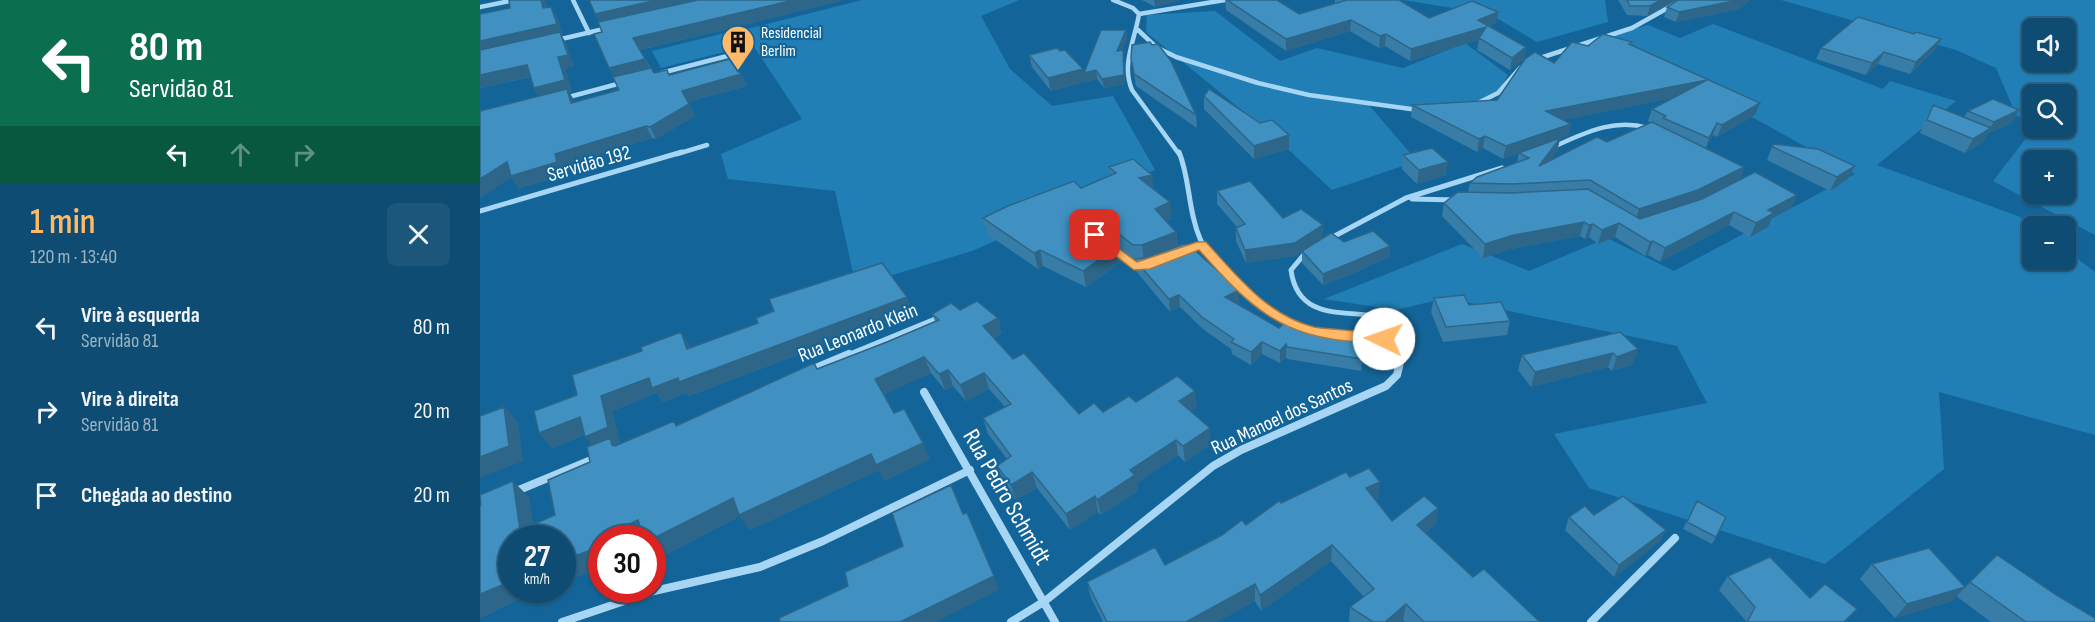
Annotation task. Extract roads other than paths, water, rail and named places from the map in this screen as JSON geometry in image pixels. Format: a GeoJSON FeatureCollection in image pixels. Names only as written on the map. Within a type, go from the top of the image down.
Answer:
{"type":"FeatureCollection","features":[{"type":"Feature","properties":{"kind":"street"},"geometry":{"type":"LineString","coordinates":[[480,8],[515,0]]}},
{"type":"Feature","properties":{"kind":"street"},"geometry":{"type":"LineString","coordinates":[[573,0],[589,33]]}},
{"type":"Feature","properties":{"kind":"street"},"geometry":{"type":"LineString","coordinates":[[1113,0],[1133,8],[1139,14],[1138,30],[1130,56],[1128,80],[1135,95],[1162,126],[1178,151],[1186,175],[1194,224],[1201,244],[1246,294],[1276,316],[1302,327]]}},
{"type":"Feature","properties":{"kind":"street"},"geometry":{"type":"LineString","coordinates":[[1139,14],[1170,11],[1225,0]]}},
{"type":"Feature","properties":{"kind":"street"},"geometry":{"type":"LineString","coordinates":[[1471,107],[1498,93],[1526,62],[1641,24],[1666,13],[1682,0]]}},
{"type":"Feature","properties":{"kind":"street"},"geometry":{"type":"LineString","coordinates":[[545,43],[611,28]]}},
{"type":"Feature","properties":{"kind":"street"},"geometry":{"type":"LineString","coordinates":[[1138,30],[1156,48],[1176,57],[1258,83],[1309,95],[1420,110]]}},
{"type":"Feature","properties":{"kind":"street"},"geometry":{"type":"LineString","coordinates":[[660,74],[739,53]]}},
{"type":"Feature","properties":{"kind":"street"},"geometry":{"type":"LineString","coordinates":[[559,99],[637,79]]}},
{"type":"Feature","properties":{"kind":"street"},"geometry":{"type":"LineString","coordinates":[[1546,150],[1611,123],[1633,123],[1658,133]]}},
{"type":"Feature","properties":{"kind":"street","name":"Servidão 192"},"geometry":{"type":"LineString","coordinates":[[480,211],[707,145]]}},
{"type":"Feature","properties":{"kind":"street"},"geometry":{"type":"LineString","coordinates":[[1324,241],[1406,198],[1507,166]]}},
{"type":"Feature","properties":{"kind":"street"},"geometry":{"type":"LineString","coordinates":[[1406,198],[1463,200]]}},
{"type":"Feature","properties":{"kind":"street"},"geometry":{"type":"LineString","coordinates":[[1192,248],[1201,244]]}},
{"type":"Feature","properties":{"kind":"street"},"geometry":{"type":"LineString","coordinates":[[1317,246],[1301,255],[1291,270],[1294,288],[1304,300],[1324,310],[1393,321],[1402,329],[1404,339],[1333,335]]}},
{"type":"Feature","properties":{"kind":"street"},"geometry":{"type":"LineString","coordinates":[[1111,248],[1134,266],[1145,266]]}},
{"type":"Feature","properties":{"kind":"street","name":"Rua Leonardo Klein"},"geometry":{"type":"LineString","coordinates":[[807,371],[949,313]]}},
{"type":"Feature","properties":{"kind":"street","name":"Rua Manoel dos Santos"},"geometry":{"type":"LineString","coordinates":[[1011,622],[1045,601],[1213,466],[1241,450],[1374,394],[1392,383],[1400,374],[1404,339]]}},
{"type":"Feature","properties":{"kind":"street","name":"Rua Pedro Schmidt"},"geometry":{"type":"LineString","coordinates":[[924,392],[1055,622]]}},
{"type":"Feature","properties":{"kind":"street"},"geometry":{"type":"LineString","coordinates":[[502,497],[600,456]]}},
{"type":"Feature","properties":{"kind":"street"},"geometry":{"type":"LineString","coordinates":[[562,622],[654,591],[760,567],[823,541],[970,470]]}},
{"type":"Feature","properties":{"kind":"street"},"geometry":{"type":"LineString","coordinates":[[1591,622],[1675,538]]}},
{"type":"Feature","properties":{"kind":"place","name":"Residencial Berlim"},"geometry":{"type":"Point","coordinates":[738,71]}}]}
